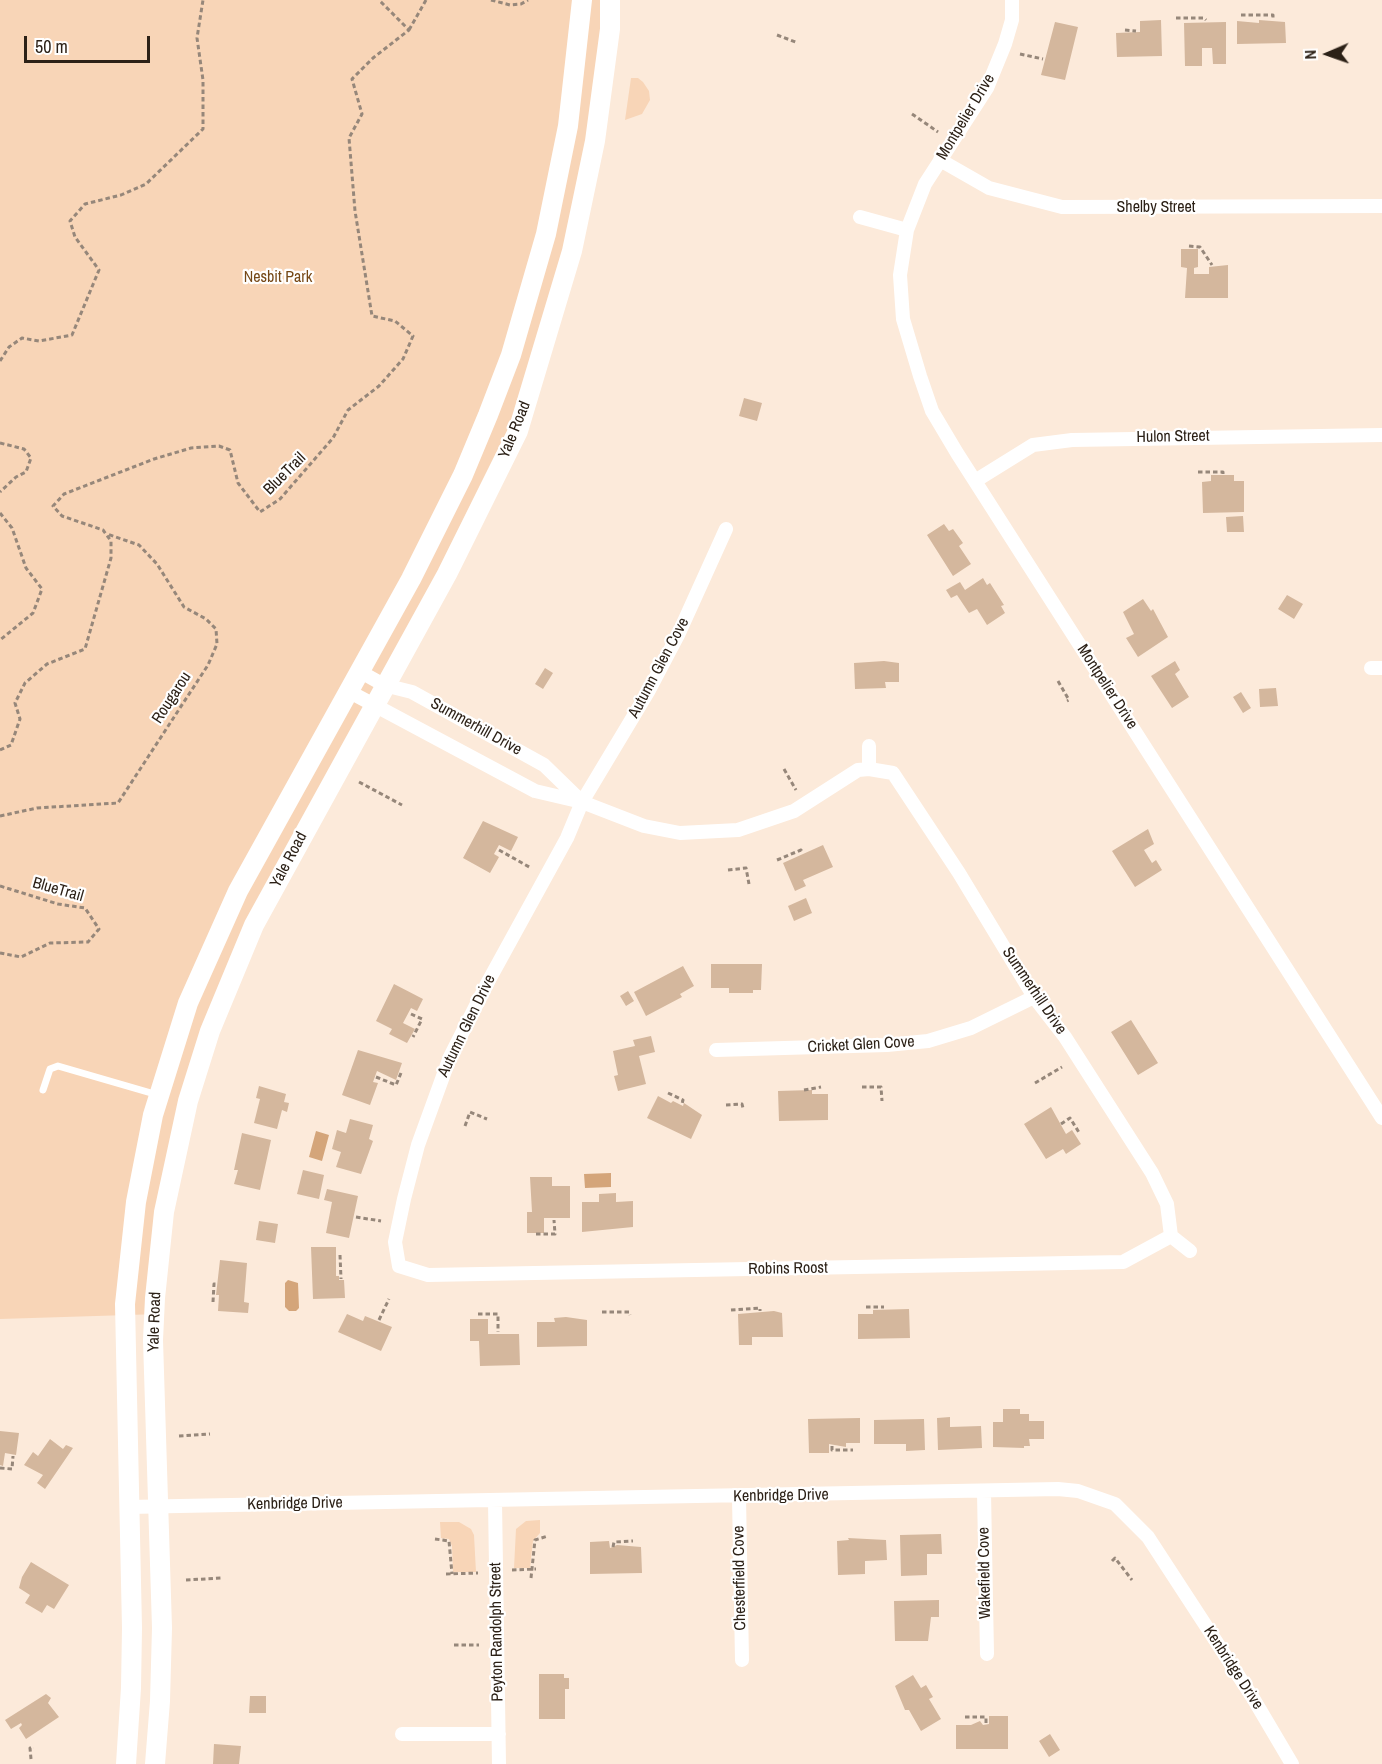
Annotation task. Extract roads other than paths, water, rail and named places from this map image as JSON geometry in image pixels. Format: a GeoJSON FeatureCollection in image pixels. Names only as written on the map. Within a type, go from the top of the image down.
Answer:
{"type":"FeatureCollection","features":[{"type":"Feature","properties":{"kind":"main road","name":"Yale Road"},"geometry":{"type":"LineString","coordinates":[[126,1764],[131,1688],[125,1304],[136,1202],[159,1095],[188,1003],[238,891],[411,579],[463,475],[511,355],[546,234],[559,175],[575,75],[582,0]]}},
{"type":"Feature","properties":{"kind":"main road","name":"Yale Road"},"geometry":{"type":"LineString","coordinates":[[155,1764],[162,1660],[153,1340],[155,1298],[166,1201],[188,1101],[210,1031],[254,925],[447,574],[518,431],[572,251],[596,141],[610,29],[610,0]]}},
{"type":"Feature","properties":{"kind":"street","name":"Montpelier Drive"},"geometry":{"type":"LineString","coordinates":[[1012,0],[1012,20],[998,64],[987,88],[918,198],[907,230],[900,275],[903,319],[932,411],[1382,1118]]}},
{"type":"Feature","properties":{"kind":"street","name":"Shelby Street"},"geometry":{"type":"LineString","coordinates":[[940,160],[989,188],[1062,207],[1382,206]]}},
{"type":"Feature","properties":{"kind":"street"},"geometry":{"type":"LineString","coordinates":[[860,218],[907,230]]}},
{"type":"Feature","properties":{"kind":"street","name":"Hulon Street"},"geometry":{"type":"LineString","coordinates":[[975,481],[1033,445],[1072,440],[1382,435]]}},
{"type":"Feature","properties":{"kind":"street","name":"Autumn Glen Cove"},"geometry":{"type":"LineString","coordinates":[[582,802],[648,692],[678,635],[726,529]]}},
{"type":"Feature","properties":{"kind":"street","name":"Summerhill Drive"},"geometry":{"type":"LineString","coordinates":[[359,671],[384,685],[412,692],[544,765],[582,802]]}},
{"type":"Feature","properties":{"kind":"street","name":"Summerhill Drive"},"geometry":{"type":"LineString","coordinates":[[348,691],[399,716],[535,791],[582,802],[644,826],[668,831],[700,833],[738,830],[794,811],[858,770],[869,769],[893,773],[1034,997],[1065,1037],[1152,1173],[1167,1204],[1171,1236]]}},
{"type":"Feature","properties":{"kind":"street"},"geometry":{"type":"LineString","coordinates":[[869,746],[869,769]]}},
{"type":"Feature","properties":{"kind":"street","name":"Autumn Glen Drive"},"geometry":{"type":"LineString","coordinates":[[399,1266],[396,1242],[404,1199],[437,1087],[489,980],[567,838],[582,802]]}},
{"type":"Feature","properties":{"kind":"street","name":"Cricket Glen Cove"},"geometry":{"type":"LineString","coordinates":[[716,1050],[928,1041],[971,1028],[1034,997]]}},
{"type":"Feature","properties":{"kind":"street"},"geometry":{"type":"LineString","coordinates":[[1171,1236],[1190,1251]]}},
{"type":"Feature","properties":{"kind":"street","name":"Robins Roost"},"geometry":{"type":"LineString","coordinates":[[399,1266],[419,1274],[438,1275],[1123,1262],[1171,1236]]}},
{"type":"Feature","properties":{"kind":"street","name":"Kenbridge Drive"},"geometry":{"type":"LineString","coordinates":[[128,1507],[1068,1489],[1115,1504],[1130,1517],[1153,1544],[1253,1698],[1292,1764]]}},
{"type":"Feature","properties":{"kind":"street","name":"Wakefield Cove"},"geometry":{"type":"LineString","coordinates":[[984,1492],[987,1654]]}},
{"type":"Feature","properties":{"kind":"street","name":"Chesterfield Cove"},"geometry":{"type":"LineString","coordinates":[[739,1497],[742,1660]]}},
{"type":"Feature","properties":{"kind":"street","name":"Peyton Randolph Street"},"geometry":{"type":"LineString","coordinates":[[495,1501],[499,1764]]}},
{"type":"Feature","properties":{"kind":"street"},"geometry":{"type":"LineString","coordinates":[[402,1734],[499,1734]]}},
{"type":"Feature","properties":{"kind":"lane"},"geometry":{"type":"LineString","coordinates":[[43,1090],[50,1069],[58,1066],[159,1095]]}},
{"type":"Feature","properties":{"kind":"park label","name":"Nesbit Park"},"geometry":{"type":"Point","coordinates":[278,278]}}]}
